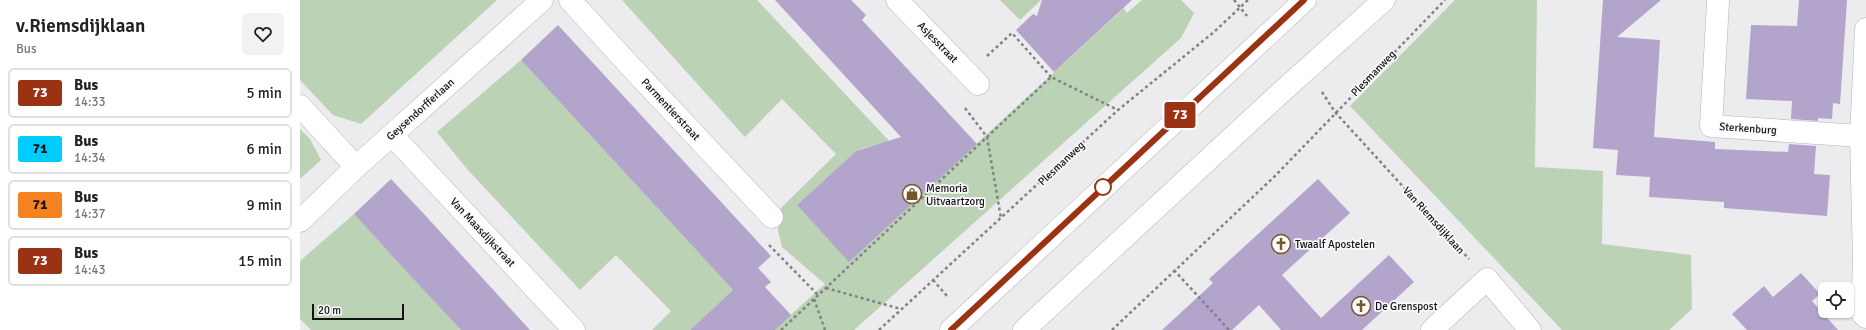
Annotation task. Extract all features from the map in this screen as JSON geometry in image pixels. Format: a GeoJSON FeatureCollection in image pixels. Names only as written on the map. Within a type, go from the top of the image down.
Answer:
{"type":"FeatureCollection","features":[{"type":"Feature","properties":{"kind":"street","name":"Geysendorfferlaan"},"geometry":{"type":"LineString","coordinates":[[300,220],[356,167],[542,0]]}},
{"type":"Feature","properties":{"kind":"street","name":"Parmentierstraat"},"geometry":{"type":"LineString","coordinates":[[570,0],[772,217]]}},
{"type":"Feature","properties":{"kind":"street","name":"Asjesstraat"},"geometry":{"type":"LineString","coordinates":[[897,0],[973,79]]}},
{"type":"Feature","properties":{"kind":"street"},"geometry":{"type":"LineString","coordinates":[[951,330],[1304,0]]}},
{"type":"Feature","properties":{"kind":"street"},"geometry":{"type":"LineString","coordinates":[[1024,330],[1226,142],[1384,0]]}},
{"type":"Feature","properties":{"kind":"street","name":"Sterkenburg"},"geometry":{"type":"LineString","coordinates":[[1718,2],[1711,126],[1861,136]]}},
{"type":"Feature","properties":{"kind":"street"},"geometry":{"type":"LineString","coordinates":[[1866,29],[1861,136],[1864,262],[1862,313],[1866,317]]}},
{"type":"Feature","properties":{"kind":"street"},"geometry":{"type":"LineString","coordinates":[[300,106],[356,167]]}},
{"type":"Feature","properties":{"kind":"street","name":"Van Maasdijkstraat"},"geometry":{"type":"LineString","coordinates":[[392,135],[574,330]]}},
{"type":"Feature","properties":{"kind":"street"},"geometry":{"type":"LineString","coordinates":[[1432,330],[1487,279],[1530,330]]}},
{"type":"Feature","properties":{"kind":"path"},"geometry":{"type":"LineString","coordinates":[[1234,0],[1240,7]]}},
{"type":"Feature","properties":{"kind":"path","name":"Plesmanweg"},"geometry":{"type":"LineString","coordinates":[[879,330],[1118,110],[1214,32],[1248,0]]}},
{"type":"Feature","properties":{"kind":"path","name":"Plesmanweg"},"geometry":{"type":"LineString","coordinates":[[1112,330],[1275,176],[1335,112],[1445,0]]}},
{"type":"Feature","properties":{"kind":"path"},"geometry":{"type":"LineString","coordinates":[[973,79],[1012,33],[1051,77],[1118,110]]}},
{"type":"Feature","properties":{"kind":"path"},"geometry":{"type":"LineString","coordinates":[[780,330],[1051,77]]}},
{"type":"Feature","properties":{"kind":"path","name":"Van Riemsdijklaan"},"geometry":{"type":"LineString","coordinates":[[1335,112],[1487,279]]}},
{"type":"Feature","properties":{"kind":"path"},"geometry":{"type":"LineString","coordinates":[[987,137],[1001,219]]}},
{"type":"Feature","properties":{"kind":"path"},"geometry":{"type":"LineString","coordinates":[[772,217],[757,234],[818,295]]}},
{"type":"Feature","properties":{"kind":"path"},"geometry":{"type":"LineString","coordinates":[[1174,270],[1229,330]]}},
{"type":"Feature","properties":{"kind":"path"},"geometry":{"type":"LineString","coordinates":[[826,288],[901,309]]}},
{"type":"Feature","properties":{"kind":"path"},"geometry":{"type":"LineString","coordinates":[[814,299],[825,330]]}},
{"type":"Feature","properties":{"kind":"green space"},"geometry":{"type":"Polygon","coordinates":[[[300,0],[497,0],[361,124],[333,115],[300,80],[300,0]]]}},
{"type":"Feature","properties":{"kind":"green space"},"geometry":{"type":"Polygon","coordinates":[[[622,0],[757,0],[892,144],[866,147],[856,151],[797,205],[849,261],[1124,8],[1127,13],[1142,0],[1181,0],[1194,13],[1181,38],[854,330],[774,330],[825,284],[782,247],[778,230],[781,208],[836,154],[782,99],[745,137],[622,0]]]}},
{"type":"Feature","properties":{"kind":"green space"},"geometry":{"type":"Polygon","coordinates":[[[1000,0],[1041,0],[1020,20],[1000,0]]]}},
{"type":"Feature","properties":{"kind":"green space"},"geometry":{"type":"Polygon","coordinates":[[[1455,0],[1537,0],[1535,167],[1603,171],[1602,244],[1691,255],[1692,309],[1669,330],[1562,330],[1350,106],[1455,0]]]}},
{"type":"Feature","properties":{"kind":"green space"},"geometry":{"type":"Polygon","coordinates":[[[521,60],[733,290],[690,330],[652,330],[671,311],[616,255],[580,290],[467,169],[437,132],[521,60]]]}},
{"type":"Feature","properties":{"kind":"green space"},"geometry":{"type":"Polygon","coordinates":[[[300,129],[310,139],[321,160],[300,179],[300,129]]]}},
{"type":"Feature","properties":{"kind":"green space"},"geometry":{"type":"Polygon","coordinates":[[[354,214],[461,330],[311,330],[300,319],[300,261],[354,214]]]}},
{"type":"Feature","properties":{"kind":"building"},"geometry":{"type":"Polygon","coordinates":[[[775,0],[851,0],[866,15],[862,20],[977,144],[849,262],[797,205],[856,151],[901,137],[775,0]]]}},
{"type":"Feature","properties":{"kind":"building"},"geometry":{"type":"Polygon","coordinates":[[[1042,0],[1132,0],[1054,72],[1016,30],[1033,14],[1037,16],[1042,0]]]}},
{"type":"Feature","properties":{"kind":"building"},"geometry":{"type":"Polygon","coordinates":[[[1603,0],[1661,0],[1617,37],[1660,40],[1654,137],[1715,142],[1715,149],[1788,152],[1789,144],[1816,146],[1814,174],[1830,175],[1827,216],[1724,208],[1724,202],[1649,197],[1650,177],[1616,175],[1618,150],[1593,148],[1603,0]]]}},
{"type":"Feature","properties":{"kind":"building"},"geometry":{"type":"Polygon","coordinates":[[[1799,0],[1847,0],[1840,104],[1833,103],[1832,119],[1818,118],[1818,121],[1791,119],[1792,101],[1746,99],[1751,25],[1797,26],[1799,0]]]}},
{"type":"Feature","properties":{"kind":"building"},"geometry":{"type":"Polygon","coordinates":[[[558,25],[771,256],[758,268],[771,282],[765,287],[791,315],[775,330],[690,330],[733,290],[521,60],[558,25]]]}},
{"type":"Feature","properties":{"kind":"building"},"geometry":{"type":"Polygon","coordinates":[[[391,179],[530,330],[461,330],[407,272],[354,214],[391,179]]]}},
{"type":"Feature","properties":{"kind":"building"},"geometry":{"type":"Polygon","coordinates":[[[1318,179],[1350,213],[1282,275],[1321,318],[1389,255],[1414,282],[1362,330],[1281,330],[1259,305],[1232,330],[1162,330],[1213,283],[1209,279],[1318,179]]]}},
{"type":"Feature","properties":{"kind":"building"},"geometry":{"type":"Polygon","coordinates":[[[1801,273],[1818,292],[1818,296],[1812,301],[1818,308],[1818,318],[1827,318],[1838,330],[1747,330],[1732,314],[1764,286],[1773,297],[1801,273]]]}},
{"type":"Feature","properties":{"kind":"bus line","name":"73"},"geometry":{"type":"LineString","coordinates":[[951,330],[1224,73],[1304,0]]}},
{"type":"Feature","properties":{"kind":"place","name":"Memoria Uitvaartzorg"},"geometry":{"type":"Point","coordinates":[912,194]}},
{"type":"Feature","properties":{"kind":"place","name":"Twaalf Apostelen"},"geometry":{"type":"Point","coordinates":[1281,244]}},
{"type":"Feature","properties":{"kind":"place","name":"De Grenspost"},"geometry":{"type":"Point","coordinates":[1361,306]}}]}
